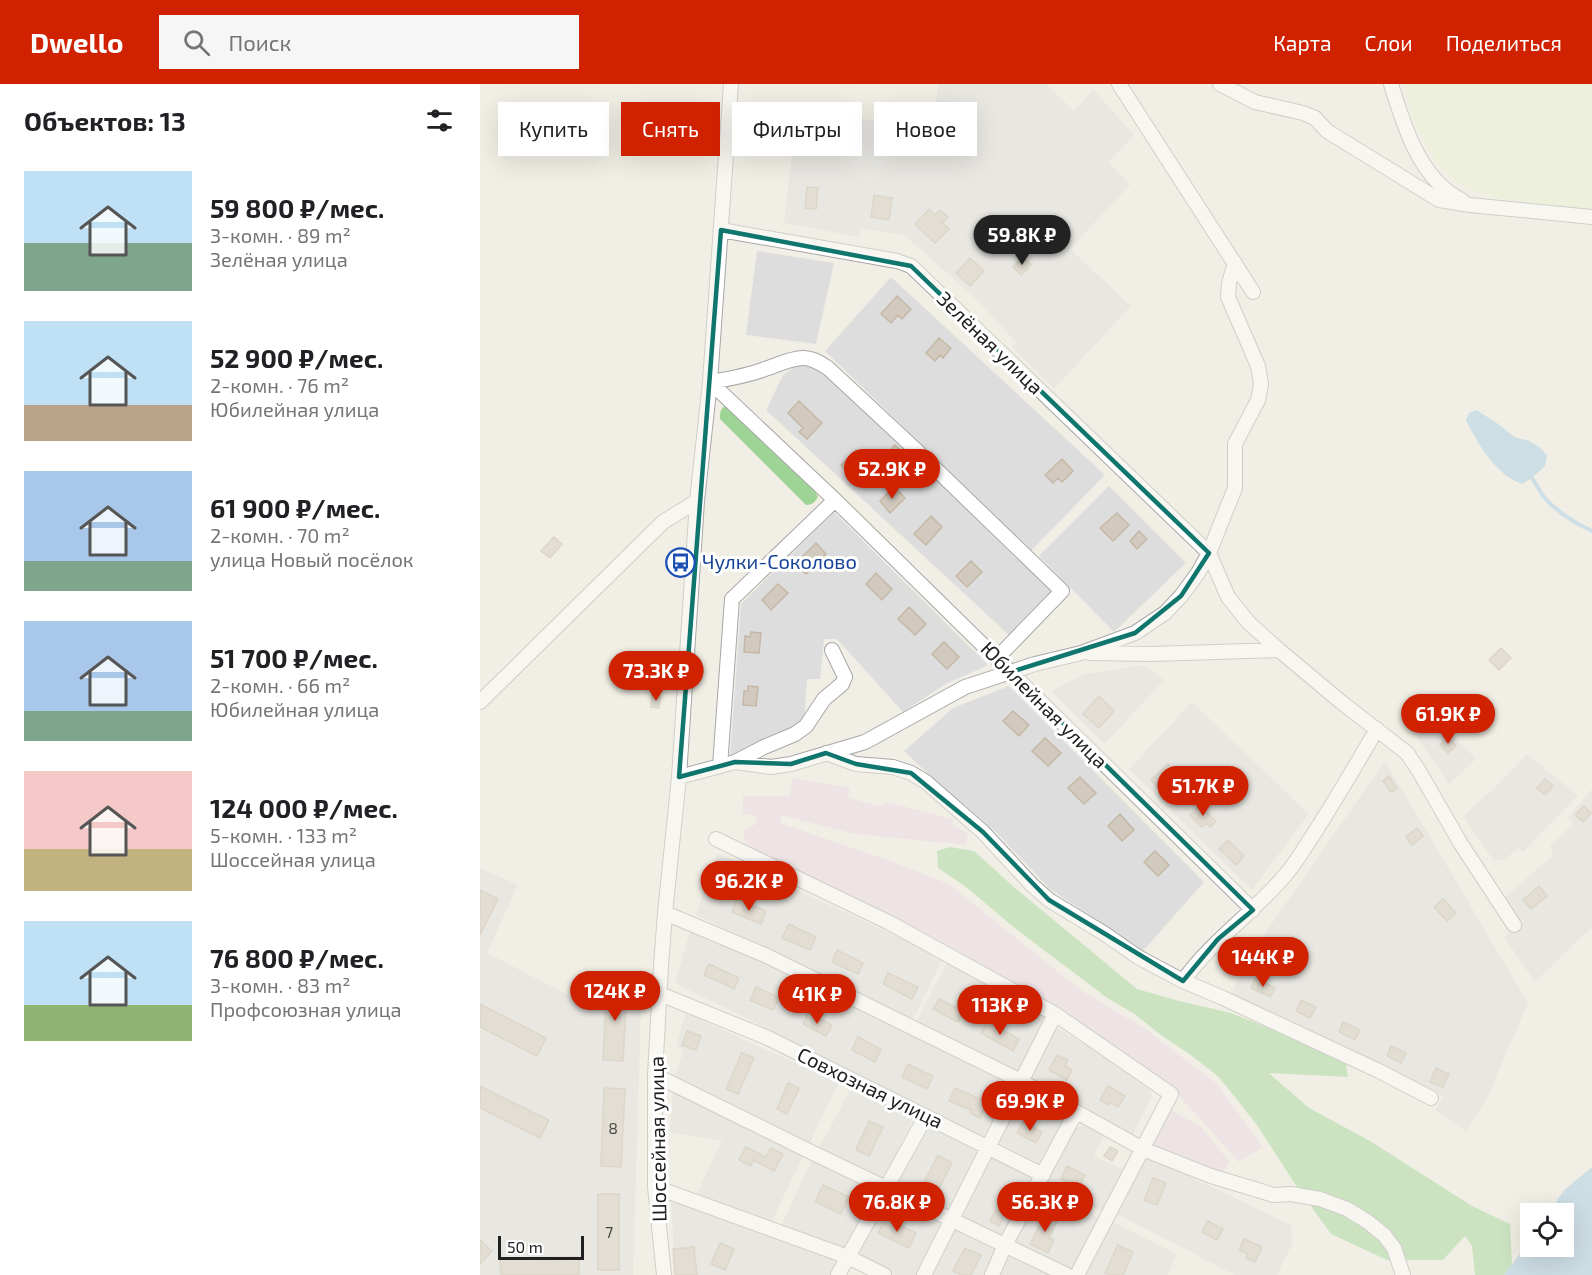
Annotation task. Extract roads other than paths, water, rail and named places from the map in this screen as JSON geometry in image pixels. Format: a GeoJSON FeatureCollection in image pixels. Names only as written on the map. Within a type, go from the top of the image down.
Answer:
{"type":"FeatureCollection","features":[{"type":"Feature","properties":{"kind":"street","name":"Шоссейная улица"},"geometry":{"type":"LineString","coordinates":[[664,1275],[655,1187],[655,1075],[665,913],[680,777],[697,501],[710,382],[731,84]]}},
{"type":"Feature","properties":{"kind":"street"},"geometry":{"type":"LineString","coordinates":[[1119,84],[1253,292]]}},
{"type":"Feature","properties":{"kind":"street"},"geometry":{"type":"LineString","coordinates":[[1220,84],[1255,102],[1315,118],[1327,131],[1439,200],[1592,218]]}},
{"type":"Feature","properties":{"kind":"street"},"geometry":{"type":"LineString","coordinates":[[1391,84],[1402,121],[1415,151],[1436,180],[1454,197],[1470,205]]}},
{"type":"Feature","properties":{"kind":"street","name":"Зелёная улица"},"geometry":{"type":"LineString","coordinates":[[721,230],[897,261],[911,266],[1209,554]]}},
{"type":"Feature","properties":{"kind":"street"},"geometry":{"type":"LineString","coordinates":[[735,762],[771,766],[791,764],[865,742],[965,687],[1035,664],[1080,653],[1135,633],[1165,612],[1181,596],[1209,554],[1235,488],[1235,444],[1258,400],[1261,384],[1258,366],[1228,297],[1229,283],[1235,263]]}},
{"type":"Feature","properties":{"kind":"street"},"geometry":{"type":"LineString","coordinates":[[710,382],[733,379],[788,360],[804,357],[816,360],[828,368],[915,448],[1062,591],[997,658]]}},
{"type":"Feature","properties":{"kind":"street","name":"Юбилейная улица"},"geometry":{"type":"LineString","coordinates":[[710,382],[835,500],[1253,910]]}},
{"type":"Feature","properties":{"kind":"street"},"geometry":{"type":"LineString","coordinates":[[720,766],[732,599],[835,500]]}},
{"type":"Feature","properties":{"kind":"street"},"geometry":{"type":"LineString","coordinates":[[480,702],[663,522],[697,501]]}},
{"type":"Feature","properties":{"kind":"street"},"geometry":{"type":"LineString","coordinates":[[1209,554],[1228,597],[1249,623],[1407,753],[1461,844],[1514,925]]}},
{"type":"Feature","properties":{"kind":"street"},"geometry":{"type":"LineString","coordinates":[[680,777],[735,762],[807,726],[824,699],[842,684],[844,677],[832,650]]}},
{"type":"Feature","properties":{"kind":"street"},"geometry":{"type":"LineString","coordinates":[[1080,653],[1151,654],[1279,650]]}},
{"type":"Feature","properties":{"kind":"street"},"geometry":{"type":"LineString","coordinates":[[1183,981],[1218,939],[1253,910],[1288,872],[1335,801],[1377,729]]}},
{"type":"Feature","properties":{"kind":"street"},"geometry":{"type":"LineString","coordinates":[[826,753],[856,764],[893,767],[911,773],[926,782],[982,832],[1049,900],[1105,933],[1138,957],[1183,981],[1265,1017],[1431,1098]]}},
{"type":"Feature","properties":{"kind":"street"},"geometry":{"type":"LineString","coordinates":[[716,839],[890,923],[1055,1014],[1171,1094],[1077,1275]]}},
{"type":"Feature","properties":{"kind":"street"},"geometry":{"type":"LineString","coordinates":[[665,913],[765,955],[1021,1081],[1143,1149],[1211,1176],[1274,1195],[1291,1194],[1320,1199],[1347,1209],[1384,1235],[1394,1248],[1403,1275]]}},
{"type":"Feature","properties":{"kind":"street","name":"Совхозная улица"},"geometry":{"type":"LineString","coordinates":[[660,994],[768,1038],[1043,1175]]}},
{"type":"Feature","properties":{"kind":"street"},"geometry":{"type":"LineString","coordinates":[[924,1275],[1055,1014]]}},
{"type":"Feature","properties":{"kind":"street"},"geometry":{"type":"LineString","coordinates":[[655,1075],[1067,1275]]}},
{"type":"Feature","properties":{"kind":"street"},"geometry":{"type":"LineString","coordinates":[[992,1275],[1005,1245],[1076,1112]]}},
{"type":"Feature","properties":{"kind":"street"},"geometry":{"type":"LineString","coordinates":[[838,1275],[926,1116]]}},
{"type":"Feature","properties":{"kind":"street"},"geometry":{"type":"LineString","coordinates":[[655,1187],[848,1257],[884,1275]]}},
{"type":"Feature","properties":{"kind":"water"},"geometry":{"type":"Polygon","coordinates":[[[1476,410],[1515,437],[1541,448],[1547,456],[1545,466],[1522,484],[1504,473],[1488,457],[1466,420],[1469,413],[1476,410]]]}},
{"type":"Feature","properties":{"kind":"water"},"geometry":{"type":"Polygon","coordinates":[[[1592,1167],[1592,1275],[1504,1275],[1520,1253],[1520,1257],[1574,1257],[1574,1203],[1556,1203],[1564,1190],[1592,1167]]]}},
{"type":"Feature","properties":{"kind":"waterway"},"geometry":{"type":"LineString","coordinates":[[1532,478],[1543,496],[1555,508],[1592,531]]}},
{"type":"Feature","properties":{"kind":"place","name":"Чулки-Соколово"},"geometry":{"type":"Point","coordinates":[681,562]}}]}
